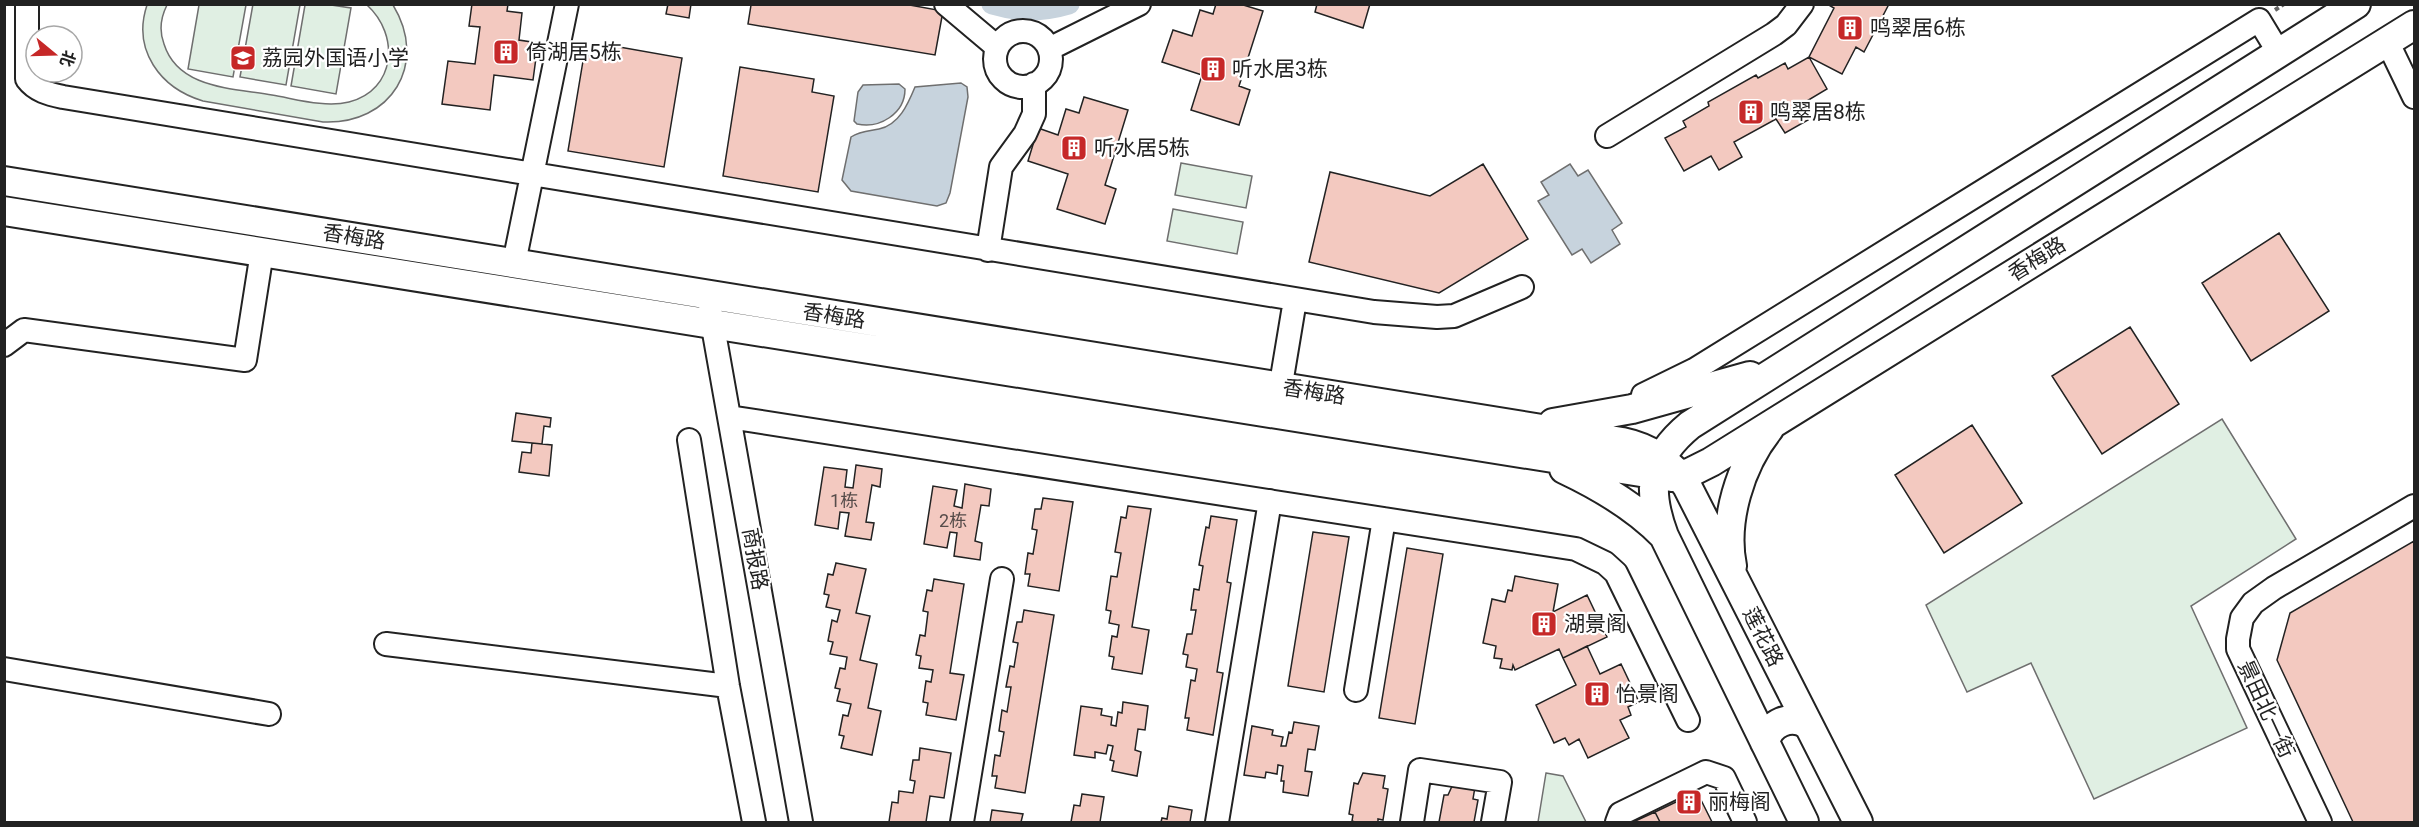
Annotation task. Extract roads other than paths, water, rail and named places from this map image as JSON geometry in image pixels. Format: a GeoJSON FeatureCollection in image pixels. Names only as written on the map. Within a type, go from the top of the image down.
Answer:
{"type":"FeatureCollection","features":[{"type":"Feature","properties":{"kind":"main road"},"geometry":{"type":"LineString","coordinates":[[1804,822],[1664,536],[1656,511],[1665,469],[1675,439],[1690,425],[2356,4]]}},
{"type":"Feature","properties":{"kind":"main road","name":"香梅路"},"geometry":{"type":"LineString","coordinates":[[4,211],[1534,456],[1665,469],[1711,462],[2415,25]]}},
{"type":"Feature","properties":{"kind":"main road","name":"香梅路"},"geometry":{"type":"LineString","coordinates":[[6,181],[1632,444],[1665,469]]}},
{"type":"Feature","properties":{"kind":"main road"},"geometry":{"type":"LineString","coordinates":[[1508,424],[1538,424],[1608,414],[1692,394],[1747,377],[1799,356]]}},
{"type":"Feature","properties":{"kind":"main road"},"geometry":{"type":"LineString","coordinates":[[1738,588],[1731,562],[1729,542],[1735,500],[1751,456],[1762,438],[1776,422]]}},
{"type":"Feature","properties":{"kind":"main road"},"geometry":{"type":"LineString","coordinates":[[1534,456],[1604,490],[1651,523],[1664,536]]}},
{"type":"Feature","properties":{"kind":"main road","name":"莲花路"},"geometry":{"type":"LineString","coordinates":[[1665,469],[1738,588],[1858,822]]}},
{"type":"Feature","properties":{"kind":"main road"},"geometry":{"type":"LineString","coordinates":[[1765,743],[1771,729],[1789,718],[1800,720],[1808,725]]}},
{"type":"Feature","properties":{"kind":"street"},"geometry":{"type":"LineString","coordinates":[[27,4],[27,79],[32,86],[48,93],[1374,312],[1437,317],[1454,315],[1522,287]]}},
{"type":"Feature","properties":{"kind":"street"},"geometry":{"type":"LineString","coordinates":[[514,263],[567,4]]}},
{"type":"Feature","properties":{"kind":"street"},"geometry":{"type":"LineString","coordinates":[[946,4],[998,47]]}},
{"type":"Feature","properties":{"kind":"street"},"geometry":{"type":"LineString","coordinates":[[1049,48],[1139,4]]}},
{"type":"Feature","properties":{"kind":"street"},"geometry":{"type":"LineString","coordinates":[[1607,136],[1773,34],[1786,25],[1802,4]]}},
{"type":"Feature","properties":{"kind":"street"},"geometry":{"type":"LineString","coordinates":[[1538,424],[1580,416],[1664,387],[2259,20],[2279,53]]}},
{"type":"Feature","properties":{"kind":"street"},"geometry":{"type":"LineString","coordinates":[[1026,31],[1035,33],[1044,40],[1049,48],[1050,67],[1042,79],[1034,84],[1018,86],[1002,77],[995,64],[998,47],[1011,33],[1026,31]]}},
{"type":"Feature","properties":{"kind":"street"},"geometry":{"type":"LineString","coordinates":[[2387,41],[2415,97]]}},
{"type":"Feature","properties":{"kind":"street"},"geometry":{"type":"LineString","coordinates":[[988,250],[1001,167],[1025,134],[1034,114],[1034,84]]}},
{"type":"Feature","properties":{"kind":"street"},"geometry":{"type":"LineString","coordinates":[[4,345],[24,330],[245,360],[262,252]]}},
{"type":"Feature","properties":{"kind":"street","name":"商报路"},"geometry":{"type":"LineString","coordinates":[[707,296],[801,822]]}},
{"type":"Feature","properties":{"kind":"street"},"geometry":{"type":"LineString","coordinates":[[1275,415],[1295,300]]}},
{"type":"Feature","properties":{"kind":"street"},"geometry":{"type":"LineString","coordinates":[[729,417],[1576,549],[1605,562],[1616,573],[1688,720]]}},
{"type":"Feature","properties":{"kind":"street"},"geometry":{"type":"LineString","coordinates":[[689,440],[728,686],[754,822]]}},
{"type":"Feature","properties":{"kind":"street"},"geometry":{"type":"LineString","coordinates":[[1217,822],[1270,501]]}},
{"type":"Feature","properties":{"kind":"street","name":"景田北一街"},"geometry":{"type":"LineString","coordinates":[[2320,822],[2238,649],[2239,627],[2247,609],[2274,588],[2415,506]]}},
{"type":"Feature","properties":{"kind":"street"},"geometry":{"type":"LineString","coordinates":[[1356,690],[1384,519]]}},
{"type":"Feature","properties":{"kind":"street"},"geometry":{"type":"LineString","coordinates":[[962,822],[1002,579]]}},
{"type":"Feature","properties":{"kind":"street"},"geometry":{"type":"LineString","coordinates":[[386,644],[728,686]]}},
{"type":"Feature","properties":{"kind":"street"},"geometry":{"type":"LineString","coordinates":[[4,669],[269,714]]}},
{"type":"Feature","properties":{"kind":"street"},"geometry":{"type":"LineString","coordinates":[[1412,822],[1420,770],[1500,783],[1493,822]]}},
{"type":"Feature","properties":{"kind":"street"},"geometry":{"type":"LineString","coordinates":[[1617,822],[1620,814],[1707,772],[1724,778],[1745,822]]}},
{"type":"Feature","properties":{"kind":"waterway"},"geometry":{"type":"LineString","coordinates":[[992,4],[1031,10],[1069,4]]}},
{"type":"Feature","properties":{"kind":"place","name":"鸣翠居6栋"},"geometry":{"type":"Point","coordinates":[1850,28]}},
{"type":"Feature","properties":{"kind":"place","name":"倚湖居5栋"},"geometry":{"type":"Point","coordinates":[506,52]}},
{"type":"Feature","properties":{"kind":"place","name":"荔园外国语小学"},"geometry":{"type":"Point","coordinates":[243,58]}},
{"type":"Feature","properties":{"kind":"place","name":"听水居3栋"},"geometry":{"type":"Point","coordinates":[1213,69]}},
{"type":"Feature","properties":{"kind":"place","name":"鸣翠居8栋"},"geometry":{"type":"Point","coordinates":[1751,112]}},
{"type":"Feature","properties":{"kind":"place","name":"听水居5栋"},"geometry":{"type":"Point","coordinates":[1074,148]}},
{"type":"Feature","properties":{"kind":"place","name":"湖景阁"},"geometry":{"type":"Point","coordinates":[1544,624]}},
{"type":"Feature","properties":{"kind":"place","name":"怡景阁"},"geometry":{"type":"Point","coordinates":[1597,694]}},
{"type":"Feature","properties":{"kind":"place","name":"丽梅阁"},"geometry":{"type":"Point","coordinates":[1689,802]}}]}
